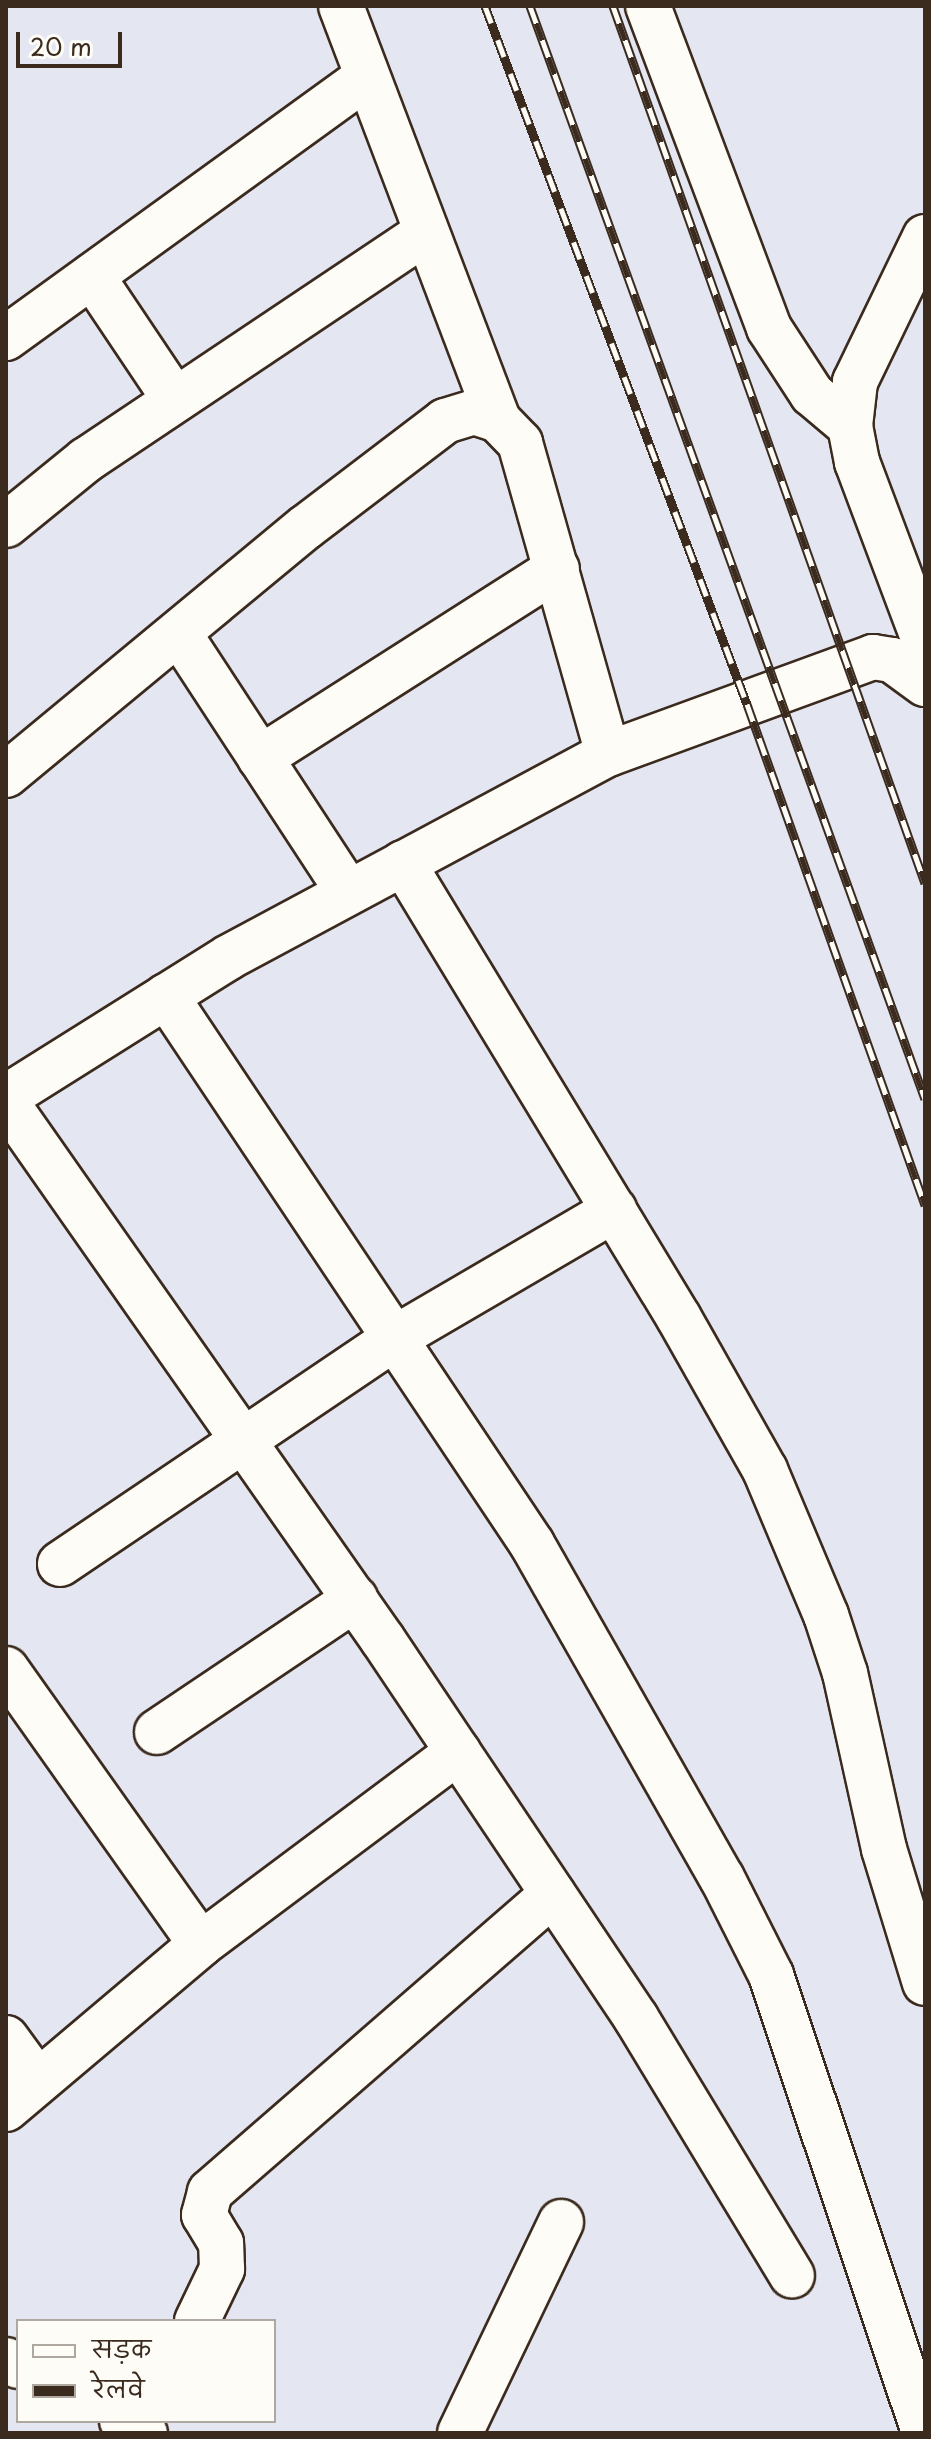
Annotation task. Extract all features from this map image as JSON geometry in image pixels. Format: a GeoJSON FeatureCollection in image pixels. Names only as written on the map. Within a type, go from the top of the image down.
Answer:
{"type":"FeatureCollection","features":[{"type":"Feature","properties":{"kind":"street"},"geometry":{"type":"LineString","coordinates":[[341,6],[365,78],[498,420],[520,443],[608,754]]}},
{"type":"Feature","properties":{"kind":"street"},"geometry":{"type":"LineString","coordinates":[[648,6],[769,328],[812,394],[850,426]]}},
{"type":"Feature","properties":{"kind":"street"},"geometry":{"type":"LineString","coordinates":[[6,338],[365,78]]}},
{"type":"Feature","properties":{"kind":"street"},"geometry":{"type":"LineString","coordinates":[[6,525],[86,460],[426,232]]}},
{"type":"Feature","properties":{"kind":"street"},"geometry":{"type":"LineString","coordinates":[[925,237],[855,382],[850,426],[857,462],[925,643]]}},
{"type":"Feature","properties":{"kind":"street"},"geometry":{"type":"LineString","coordinates":[[92,276],[175,400]]}},
{"type":"Feature","properties":{"kind":"street"},"geometry":{"type":"LineString","coordinates":[[6,775],[180,635],[306,527],[445,421],[474,412],[498,420]]}},
{"type":"Feature","properties":{"kind":"street"},"geometry":{"type":"LineString","coordinates":[[260,758],[557,569]]}},
{"type":"Feature","properties":{"kind":"street"},"geometry":{"type":"LineString","coordinates":[[180,635],[348,892]]}},
{"type":"Feature","properties":{"kind":"street"},"geometry":{"type":"LineString","coordinates":[[792,2276],[728,2166],[553,1894],[355,1599],[6,1100],[166,996],[348,892],[608,754],[873,657],[892,660],[925,684]]}},
{"type":"Feature","properties":{"kind":"street"},"geometry":{"type":"LineString","coordinates":[[403,863],[614,1210],[765,1470],[801,1552],[845,1673],[884,1849],[925,1983]]}},
{"type":"Feature","properties":{"kind":"street"},"geometry":{"type":"LineString","coordinates":[[166,996],[532,1544],[722,1878],[771,1975],[916,2430]]}},
{"type":"Feature","properties":{"kind":"street"},"geometry":{"type":"LineString","coordinates":[[60,1564],[395,1338],[614,1210]]}},
{"type":"Feature","properties":{"kind":"street"},"geometry":{"type":"LineString","coordinates":[[157,1732],[355,1599]]}},
{"type":"Feature","properties":{"kind":"street"},"geometry":{"type":"LineString","coordinates":[[6,1669],[201,1944]]}},
{"type":"Feature","properties":{"kind":"street"},"geometry":{"type":"LineString","coordinates":[[6,2109],[36,2079],[201,1944],[458,1752]]}},
{"type":"Feature","properties":{"kind":"street"},"geometry":{"type":"LineString","coordinates":[[198,2319],[222,2269],[221,2243],[204,2215],[210,2192],[553,1894]]}},
{"type":"Feature","properties":{"kind":"street"},"geometry":{"type":"LineString","coordinates":[[6,2038],[36,2079]]}},
{"type":"Feature","properties":{"kind":"street"},"geometry":{"type":"LineString","coordinates":[[460,2433],[561,2222]]}},
{"type":"Feature","properties":{"kind":"railway"},"geometry":{"type":"LineString","coordinates":[[485,6],[747,704],[925,1205]]}},
{"type":"Feature","properties":{"kind":"railway"},"geometry":{"type":"LineString","coordinates":[[530,6],[925,1099]]}},
{"type":"Feature","properties":{"kind":"railway"},"geometry":{"type":"LineString","coordinates":[[613,6],[925,883]]}}]}
